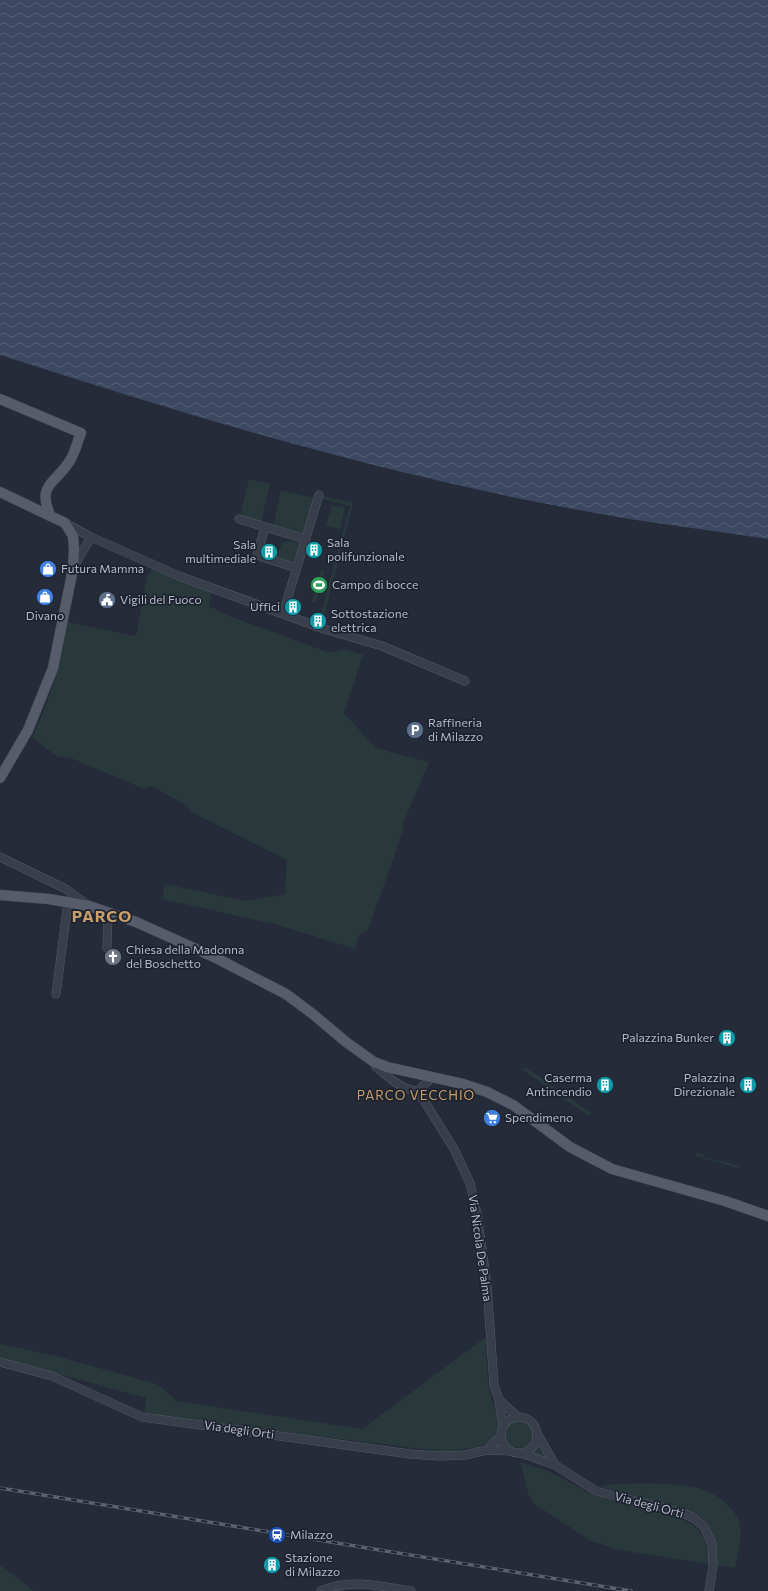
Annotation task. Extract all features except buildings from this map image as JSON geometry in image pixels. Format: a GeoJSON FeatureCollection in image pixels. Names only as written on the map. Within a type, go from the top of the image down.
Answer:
{"type":"FeatureCollection","features":[{"type":"Feature","properties":{"kind":"main road"},"geometry":{"type":"LineString","coordinates":[[0,399],[80,433],[70,461],[46,492],[45,500],[50,515]]}},
{"type":"Feature","properties":{"kind":"main road"},"geometry":{"type":"LineString","coordinates":[[0,492],[65,523],[73,536],[73,569],[53,668],[28,730],[0,778]]}},
{"type":"Feature","properties":{"kind":"main road"},"geometry":{"type":"LineString","coordinates":[[0,895],[68,902],[89,906],[136,922],[276,988],[300,1003],[346,1042],[374,1062],[463,1084],[501,1099],[570,1147],[612,1169],[725,1201],[768,1216]]}},
{"type":"Feature","properties":{"kind":"main road"},"geometry":{"type":"LineString","coordinates":[[673,1186],[713,1193],[768,1210]]}},
{"type":"Feature","properties":{"kind":"street"},"geometry":{"type":"LineString","coordinates":[[283,613],[319,495]]}},
{"type":"Feature","properties":{"kind":"street"},"geometry":{"type":"LineString","coordinates":[[239,519],[305,538]]}},
{"type":"Feature","properties":{"kind":"street"},"geometry":{"type":"LineString","coordinates":[[65,523],[91,537],[179,576],[348,637],[382,646],[466,681]]}},
{"type":"Feature","properties":{"kind":"street"},"geometry":{"type":"LineString","coordinates":[[265,527],[257,555],[296,568]]}},
{"type":"Feature","properties":{"kind":"street"},"geometry":{"type":"LineString","coordinates":[[73,569],[91,537]]}},
{"type":"Feature","properties":{"kind":"street"},"geometry":{"type":"LineString","coordinates":[[0,856],[66,889],[89,906]]}},
{"type":"Feature","properties":{"kind":"street"},"geometry":{"type":"LineString","coordinates":[[56,994],[68,902]]}},
{"type":"Feature","properties":{"kind":"street"},"geometry":{"type":"LineString","coordinates":[[107,948],[108,912]]}},
{"type":"Feature","properties":{"kind":"street"},"geometry":{"type":"LineString","coordinates":[[374,1062],[376,1067],[409,1091],[418,1091],[432,1077]]}},
{"type":"Feature","properties":{"kind":"street","name":"Via Nicola De Palma"},"geometry":{"type":"LineString","coordinates":[[418,1091],[454,1149],[470,1183],[477,1214],[487,1285],[494,1385],[499,1400],[503,1426]]}},
{"type":"Feature","properties":{"kind":"street","name":"Via degli Orti"},"geometry":{"type":"LineString","coordinates":[[0,1362],[52,1376],[142,1417],[410,1454],[440,1456],[465,1455],[487,1450],[510,1451]]}},
{"type":"Feature","properties":{"kind":"street"},"geometry":{"type":"LineString","coordinates":[[499,1400],[517,1416],[528,1419],[536,1427],[537,1433],[535,1444],[531,1448],[521,1453],[510,1451],[502,1442],[500,1437]]}},
{"type":"Feature","properties":{"kind":"street"},"geometry":{"type":"LineString","coordinates":[[487,1450],[500,1437],[503,1426],[511,1418],[517,1416]]}},
{"type":"Feature","properties":{"kind":"street","name":"Via degli Orti"},"geometry":{"type":"LineString","coordinates":[[537,1433],[555,1465]]}},
{"type":"Feature","properties":{"kind":"street","name":"Via degli Orti"},"geometry":{"type":"LineString","coordinates":[[521,1453],[555,1465],[596,1491],[680,1512],[694,1518],[704,1527],[712,1544],[713,1566],[709,1591]]}},
{"type":"Feature","properties":{"kind":"street"},"geometry":{"type":"LineString","coordinates":[[321,1591],[332,1586],[361,1583],[411,1591]]}},
{"type":"Feature","properties":{"kind":"shaded area"},"geometry":{"type":"Polygon","coordinates":[[[249,479],[270,484],[261,522],[240,517],[249,479]]]}},
{"type":"Feature","properties":{"kind":"shaded area"},"geometry":{"type":"Polygon","coordinates":[[[281,490],[315,498],[305,536],[273,527],[274,523],[290,526],[274,522],[281,490]]]}},
{"type":"Feature","properties":{"kind":"shaded area"},"geometry":{"type":"Polygon","coordinates":[[[319,495],[353,503],[323,620],[320,618],[350,506],[318,498],[319,495]]]}},
{"type":"Feature","properties":{"kind":"shaded area"},"geometry":{"type":"Polygon","coordinates":[[[332,505],[345,508],[340,529],[326,526],[332,505]]]}},
{"type":"Feature","properties":{"kind":"shaded area"},"geometry":{"type":"Polygon","coordinates":[[[284,541],[302,543],[295,565],[274,558],[277,550],[279,551],[282,542],[284,543],[284,541]]]}},
{"type":"Feature","properties":{"kind":"shaded area"},"geometry":{"type":"Polygon","coordinates":[[[152,569],[211,592],[209,606],[232,617],[330,653],[344,649],[363,655],[344,713],[376,748],[429,762],[402,826],[404,828],[368,930],[359,936],[355,949],[278,925],[163,899],[164,884],[246,901],[285,894],[287,860],[193,813],[186,805],[151,786],[144,789],[71,758],[58,757],[32,738],[54,682],[62,653],[67,622],[136,636],[147,577],[152,569]]]}},
{"type":"Feature","properties":{"kind":"shaded area","name":"Campo di bocce"},"geometry":{"type":"Polygon","coordinates":[[[321,569],[325,570],[316,603],[312,601],[321,569]]]}},
{"type":"Feature","properties":{"kind":"shaded area"},"geometry":{"type":"Polygon","coordinates":[[[525,1067],[591,1113],[589,1116],[523,1070],[525,1067]]]}},
{"type":"Feature","properties":{"kind":"shaded area"},"geometry":{"type":"Polygon","coordinates":[[[696,1153],[704,1154],[703,1157],[738,1165],[741,1169],[699,1157],[695,1155],[696,1153]]]}},
{"type":"Feature","properties":{"kind":"shaded area"},"geometry":{"type":"Polygon","coordinates":[[[486,1337],[488,1383],[498,1421],[497,1431],[493,1438],[478,1447],[448,1451],[144,1416],[146,1398],[0,1358],[0,1344],[56,1356],[157,1384],[177,1401],[362,1429],[486,1337]]]}},
{"type":"Feature","properties":{"kind":"shaded area"},"geometry":{"type":"Polygon","coordinates":[[[519,1420],[529,1424],[533,1434],[529,1444],[519,1448],[509,1444],[505,1434],[509,1424],[519,1420]]]}},
{"type":"Feature","properties":{"kind":"shaded area"},"geometry":{"type":"Polygon","coordinates":[[[538,1440],[552,1461],[527,1453],[536,1447],[538,1440]]]}},
{"type":"Feature","properties":{"kind":"shaded area"},"geometry":{"type":"Polygon","coordinates":[[[520,1462],[551,1472],[591,1494],[686,1521],[697,1529],[705,1539],[708,1561],[717,1562],[715,1541],[706,1524],[697,1514],[600,1486],[635,1483],[663,1484],[688,1486],[709,1492],[726,1503],[737,1517],[741,1536],[735,1568],[619,1550],[591,1541],[533,1503],[529,1497],[520,1462]]]}},
{"type":"Feature","properties":{"kind":"shaded area"},"geometry":{"type":"Polygon","coordinates":[[[0,1565],[34,1591],[0,1591],[0,1565]]]}},
{"type":"Feature","properties":{"kind":"water"},"geometry":{"type":"Polygon","coordinates":[[[0,0],[768,0],[768,539],[593,513],[496,494],[353,460],[140,399],[0,355],[0,0]]]}},
{"type":"Feature","properties":{"kind":"railway"},"geometry":{"type":"LineString","coordinates":[[0,1488],[631,1591]]}},
{"type":"Feature","properties":{"kind":"place","name":"Sala polifunzionale"},"geometry":{"type":"Point","coordinates":[314,550]}},
{"type":"Feature","properties":{"kind":"place","name":"Sala multimediale"},"geometry":{"type":"Point","coordinates":[269,552]}},
{"type":"Feature","properties":{"kind":"place","name":"Futura Mamma"},"geometry":{"type":"Point","coordinates":[48,569]}},
{"type":"Feature","properties":{"kind":"place","name":"Campo di bocce"},"geometry":{"type":"Point","coordinates":[319,585]}},
{"type":"Feature","properties":{"kind":"place","name":"Divano"},"geometry":{"type":"Point","coordinates":[45,597]}},
{"type":"Feature","properties":{"kind":"place","name":"Vigili del Fuoco"},"geometry":{"type":"Point","coordinates":[107,600]}},
{"type":"Feature","properties":{"kind":"place","name":"Uffici"},"geometry":{"type":"Point","coordinates":[293,607]}},
{"type":"Feature","properties":{"kind":"place","name":"Sottostazione elettrica"},"geometry":{"type":"Point","coordinates":[318,621]}},
{"type":"Feature","properties":{"kind":"place","name":"Raffineria di Milazzo"},"geometry":{"type":"Point","coordinates":[415,730]}},
{"type":"Feature","properties":{"kind":"place","name":"Chiesa della Madonna del Boschetto"},"geometry":{"type":"Point","coordinates":[113,957]}},
{"type":"Feature","properties":{"kind":"place","name":"Palazzina Bunker"},"geometry":{"type":"Point","coordinates":[727,1038]}},
{"type":"Feature","properties":{"kind":"place","name":"Caserma Antincendio"},"geometry":{"type":"Point","coordinates":[605,1085]}},
{"type":"Feature","properties":{"kind":"place","name":"Palazzina Direzionale"},"geometry":{"type":"Point","coordinates":[748,1085]}},
{"type":"Feature","properties":{"kind":"place","name":"Spendimeno"},"geometry":{"type":"Point","coordinates":[492,1118]}},
{"type":"Feature","properties":{"kind":"place","name":"Milazzo"},"geometry":{"type":"Point","coordinates":[277,1535]}},
{"type":"Feature","properties":{"kind":"place","name":"Stazione di Milazzo"},"geometry":{"type":"Point","coordinates":[272,1565]}},
{"type":"Feature","properties":{"kind":"district","name":"PARCO"},"geometry":{"type":"Point","coordinates":[102,916]}},
{"type":"Feature","properties":{"kind":"district","name":"PARCO VECCHIO"},"geometry":{"type":"Point","coordinates":[416,1095]}}]}
